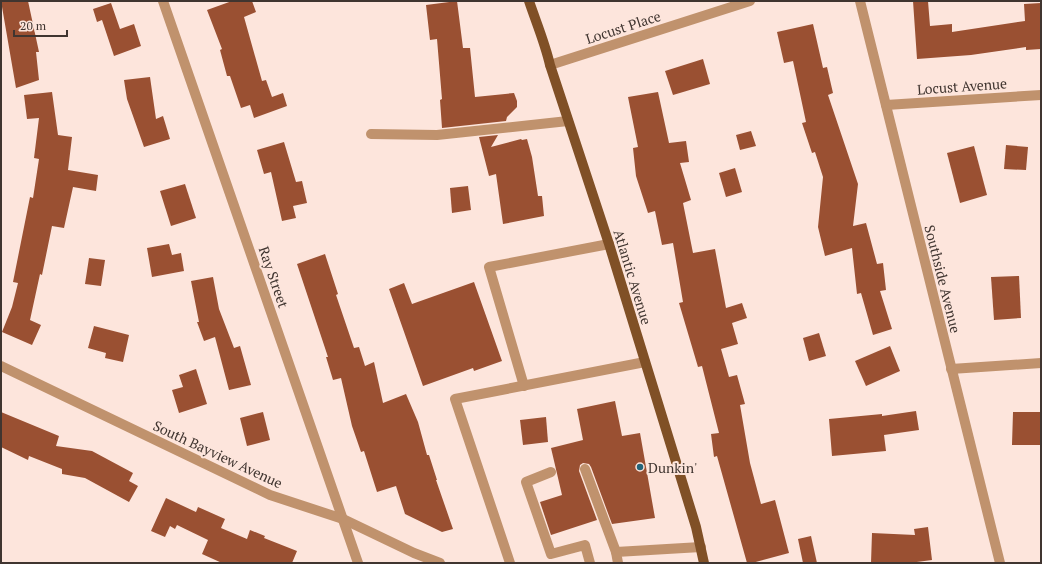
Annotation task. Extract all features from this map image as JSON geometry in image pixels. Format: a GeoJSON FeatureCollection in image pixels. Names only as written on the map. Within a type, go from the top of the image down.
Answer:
{"type":"FeatureCollection","features":[{"type":"Feature","properties":{"kind":"main road","name":"Atlantic Avenue"},"geometry":{"type":"LineString","coordinates":[[529,1],[545,44],[550,65],[609,244],[701,547],[704,563]]}},
{"type":"Feature","properties":{"kind":"street","name":"Ray Street"},"geometry":{"type":"LineString","coordinates":[[163,1],[358,563]]}},
{"type":"Feature","properties":{"kind":"street","name":"Locust Place"},"geometry":{"type":"LineString","coordinates":[[550,65],[750,1]]}},
{"type":"Feature","properties":{"kind":"street","name":"Southside Avenue"},"geometry":{"type":"LineString","coordinates":[[860,1],[1000,563]]}},
{"type":"Feature","properties":{"kind":"street","name":"Locust Avenue"},"geometry":{"type":"LineString","coordinates":[[886,105],[1041,94]]}},
{"type":"Feature","properties":{"kind":"street"},"geometry":{"type":"LineString","coordinates":[[371,134],[437,135],[568,121]]}},
{"type":"Feature","properties":{"kind":"street"},"geometry":{"type":"LineString","coordinates":[[524,386],[489,267],[609,244]]}},
{"type":"Feature","properties":{"kind":"street"},"geometry":{"type":"LineString","coordinates":[[510,563],[455,399],[645,362]]}},
{"type":"Feature","properties":{"kind":"street"},"geometry":{"type":"LineString","coordinates":[[951,369],[1041,363]]}},
{"type":"Feature","properties":{"kind":"street","name":"South Bayview Avenue"},"geometry":{"type":"LineString","coordinates":[[1,366],[270,495],[343,519],[414,553],[422,563]]}},
{"type":"Feature","properties":{"kind":"street"},"geometry":{"type":"LineString","coordinates":[[585,469],[616,552],[618,563]]}},
{"type":"Feature","properties":{"kind":"street"},"geometry":{"type":"LineString","coordinates":[[551,472],[526,482],[552,559],[585,545],[590,563]]}},
{"type":"Feature","properties":{"kind":"street"},"geometry":{"type":"LineString","coordinates":[[616,552],[701,547]]}},
{"type":"Feature","properties":{"kind":"street"},"geometry":{"type":"LineString","coordinates":[[414,553],[440,563]]}},
{"type":"Feature","properties":{"kind":"building"},"geometry":{"type":"Polygon","coordinates":[[[1,1],[28,1],[39,52],[36,52],[39,80],[16,88],[1,1]]]}},
{"type":"Feature","properties":{"kind":"building"},"geometry":{"type":"Polygon","coordinates":[[[232,1],[252,1],[256,12],[244,17],[262,81],[266,80],[272,97],[283,93],[287,106],[254,118],[250,105],[241,108],[230,76],[227,76],[220,50],[222,49],[207,10],[232,1]]]}},
{"type":"Feature","properties":{"kind":"building"},"geometry":{"type":"Polygon","coordinates":[[[457,1],[463,48],[470,48],[475,97],[514,93],[517,101],[517,107],[507,117],[506,121],[442,128],[440,100],[442,99],[437,39],[430,40],[426,5],[457,1]]]}},
{"type":"Feature","properties":{"kind":"building"},"geometry":{"type":"Polygon","coordinates":[[[913,1],[928,1],[930,26],[952,24],[952,32],[1025,21],[1024,4],[1041,3],[1041,49],[1026,50],[1026,47],[971,55],[917,59],[913,1]]]}},
{"type":"Feature","properties":{"kind":"building"},"geometry":{"type":"Polygon","coordinates":[[[111,3],[120,29],[134,24],[141,46],[114,56],[102,20],[97,22],[93,9],[111,3]]]}},
{"type":"Feature","properties":{"kind":"building"},"geometry":{"type":"Polygon","coordinates":[[[813,24],[823,68],[827,67],[833,93],[828,95],[858,184],[853,226],[866,223],[877,264],[883,263],[886,290],[880,291],[892,329],[873,335],[861,293],[857,294],[852,248],[825,256],[818,227],[823,177],[815,152],[812,153],[802,123],[806,122],[793,61],[784,63],[777,32],[813,24]]]}},
{"type":"Feature","properties":{"kind":"building"},"geometry":{"type":"Polygon","coordinates":[[[703,59],[710,84],[673,95],[665,71],[703,59]]]}},
{"type":"Feature","properties":{"kind":"building"},"geometry":{"type":"Polygon","coordinates":[[[150,77],[156,119],[163,116],[170,139],[144,147],[127,99],[124,80],[150,77]]]}},
{"type":"Feature","properties":{"kind":"building"},"geometry":{"type":"Polygon","coordinates":[[[52,92],[58,135],[72,137],[68,170],[98,175],[96,191],[73,187],[64,228],[52,226],[42,275],[40,274],[30,320],[41,325],[32,345],[2,332],[12,307],[18,283],[13,282],[30,197],[33,198],[39,159],[34,158],[39,118],[27,119],[24,95],[52,92]]]}},
{"type":"Feature","properties":{"kind":"building"},"geometry":{"type":"Polygon","coordinates":[[[658,92],[669,143],[686,141],[689,162],[680,163],[691,200],[683,203],[693,253],[715,249],[726,308],[742,303],[747,318],[732,323],[738,344],[721,349],[729,377],[737,375],[745,404],[740,405],[750,463],[761,504],[775,500],[789,553],[752,563],[747,563],[717,456],[714,457],[711,434],[719,433],[702,366],[698,367],[679,303],[683,302],[673,243],[662,245],[655,211],[648,213],[636,176],[633,148],[638,147],[628,97],[658,92]]]}},
{"type":"Feature","properties":{"kind":"building"},"geometry":{"type":"Polygon","coordinates":[[[751,131],[756,146],[740,150],[736,135],[751,131]]]}},
{"type":"Feature","properties":{"kind":"building"},"geometry":{"type":"Polygon","coordinates":[[[498,135],[491,147],[521,139],[527,139],[532,157],[538,196],[542,196],[544,216],[503,224],[496,174],[489,176],[479,137],[498,135]]]}},
{"type":"Feature","properties":{"kind":"building"},"geometry":{"type":"Polygon","coordinates":[[[284,142],[296,182],[302,181],[307,203],[293,206],[296,218],[282,221],[271,172],[264,174],[257,150],[284,142]]]}},
{"type":"Feature","properties":{"kind":"building"},"geometry":{"type":"Polygon","coordinates":[[[1006,145],[1028,147],[1026,170],[1004,169],[1006,145]]]}},
{"type":"Feature","properties":{"kind":"building"},"geometry":{"type":"Polygon","coordinates":[[[974,146],[987,195],[960,203],[947,153],[974,146]]]}},
{"type":"Feature","properties":{"kind":"building"},"geometry":{"type":"Polygon","coordinates":[[[735,168],[742,192],[726,197],[719,173],[735,168]]]}},
{"type":"Feature","properties":{"kind":"building"},"geometry":{"type":"Polygon","coordinates":[[[185,184],[196,218],[171,226],[160,191],[185,184]]]}},
{"type":"Feature","properties":{"kind":"building"},"geometry":{"type":"Polygon","coordinates":[[[468,186],[471,210],[452,213],[450,188],[468,186]]]}},
{"type":"Feature","properties":{"kind":"building"},"geometry":{"type":"Polygon","coordinates":[[[169,244],[172,255],[181,253],[184,271],[152,277],[147,248],[169,244]]]}},
{"type":"Feature","properties":{"kind":"building"},"geometry":{"type":"Polygon","coordinates":[[[325,254],[338,294],[336,295],[354,348],[359,347],[365,366],[374,362],[383,403],[406,394],[418,422],[427,455],[429,455],[453,529],[442,532],[405,514],[396,486],[377,492],[364,451],[361,452],[352,426],[341,378],[333,380],[326,357],[328,357],[297,264],[325,254]]]}},
{"type":"Feature","properties":{"kind":"building"},"geometry":{"type":"Polygon","coordinates":[[[89,258],[105,260],[101,286],[85,284],[89,258]]]}},
{"type":"Feature","properties":{"kind":"building"},"geometry":{"type":"Polygon","coordinates":[[[1019,276],[1021,318],[994,320],[991,277],[1019,276]]]}},
{"type":"Feature","properties":{"kind":"building"},"geometry":{"type":"Polygon","coordinates":[[[213,277],[219,309],[234,348],[240,346],[251,385],[229,390],[215,337],[204,341],[197,322],[199,322],[191,281],[213,277]]]}},
{"type":"Feature","properties":{"kind":"building"},"geometry":{"type":"Polygon","coordinates":[[[474,282],[502,361],[474,371],[473,368],[423,386],[389,289],[404,283],[412,304],[474,282]]]}},
{"type":"Feature","properties":{"kind":"building"},"geometry":{"type":"Polygon","coordinates":[[[94,326],[129,335],[123,362],[105,358],[106,353],[88,348],[94,326]]]}},
{"type":"Feature","properties":{"kind":"building"},"geometry":{"type":"Polygon","coordinates":[[[819,333],[826,356],[809,361],[803,338],[819,333]]]}},
{"type":"Feature","properties":{"kind":"building"},"geometry":{"type":"Polygon","coordinates":[[[890,346],[900,371],[866,386],[855,361],[890,346]]]}},
{"type":"Feature","properties":{"kind":"building"},"geometry":{"type":"Polygon","coordinates":[[[196,369],[207,404],[179,413],[172,390],[183,387],[179,375],[196,369]]]}},
{"type":"Feature","properties":{"kind":"building"},"geometry":{"type":"Polygon","coordinates":[[[615,401],[622,436],[640,433],[655,518],[612,524],[591,467],[589,464],[583,463],[580,465],[579,471],[597,520],[551,535],[540,502],[562,495],[551,448],[583,440],[577,409],[615,401]]]}},
{"type":"Feature","properties":{"kind":"building"},"geometry":{"type":"Polygon","coordinates":[[[916,411],[919,430],[884,435],[886,451],[832,456],[829,419],[882,414],[882,416],[916,411]]]}},
{"type":"Feature","properties":{"kind":"building"},"geometry":{"type":"Polygon","coordinates":[[[1,412],[59,436],[56,446],[92,451],[133,473],[129,481],[138,486],[129,502],[85,478],[62,474],[62,469],[29,456],[28,460],[1,447],[1,412]]]}},
{"type":"Feature","properties":{"kind":"building"},"geometry":{"type":"Polygon","coordinates":[[[263,412],[270,440],[247,446],[240,418],[263,412]]]}},
{"type":"Feature","properties":{"kind":"building"},"geometry":{"type":"Polygon","coordinates":[[[1013,412],[1041,412],[1041,445],[1012,445],[1013,412]]]}},
{"type":"Feature","properties":{"kind":"building"},"geometry":{"type":"Polygon","coordinates":[[[546,417],[548,442],[523,445],[520,420],[546,417]]]}},
{"type":"Feature","properties":{"kind":"building"},"geometry":{"type":"Polygon","coordinates":[[[166,498],[196,512],[198,507],[225,519],[221,528],[247,539],[250,530],[265,536],[264,538],[297,551],[292,563],[222,563],[202,554],[208,540],[177,525],[175,529],[170,526],[165,537],[151,531],[166,498]]]}},
{"type":"Feature","properties":{"kind":"building"},"geometry":{"type":"Polygon","coordinates":[[[928,527],[932,560],[909,563],[871,563],[872,533],[915,535],[914,529],[928,527]]]}},
{"type":"Feature","properties":{"kind":"building"},"geometry":{"type":"Polygon","coordinates":[[[811,536],[817,563],[803,563],[798,539],[811,536]]]}},
{"type":"Feature","properties":{"kind":"place","name":"Dunkin'"},"geometry":{"type":"Point","coordinates":[640,467]}}]}
